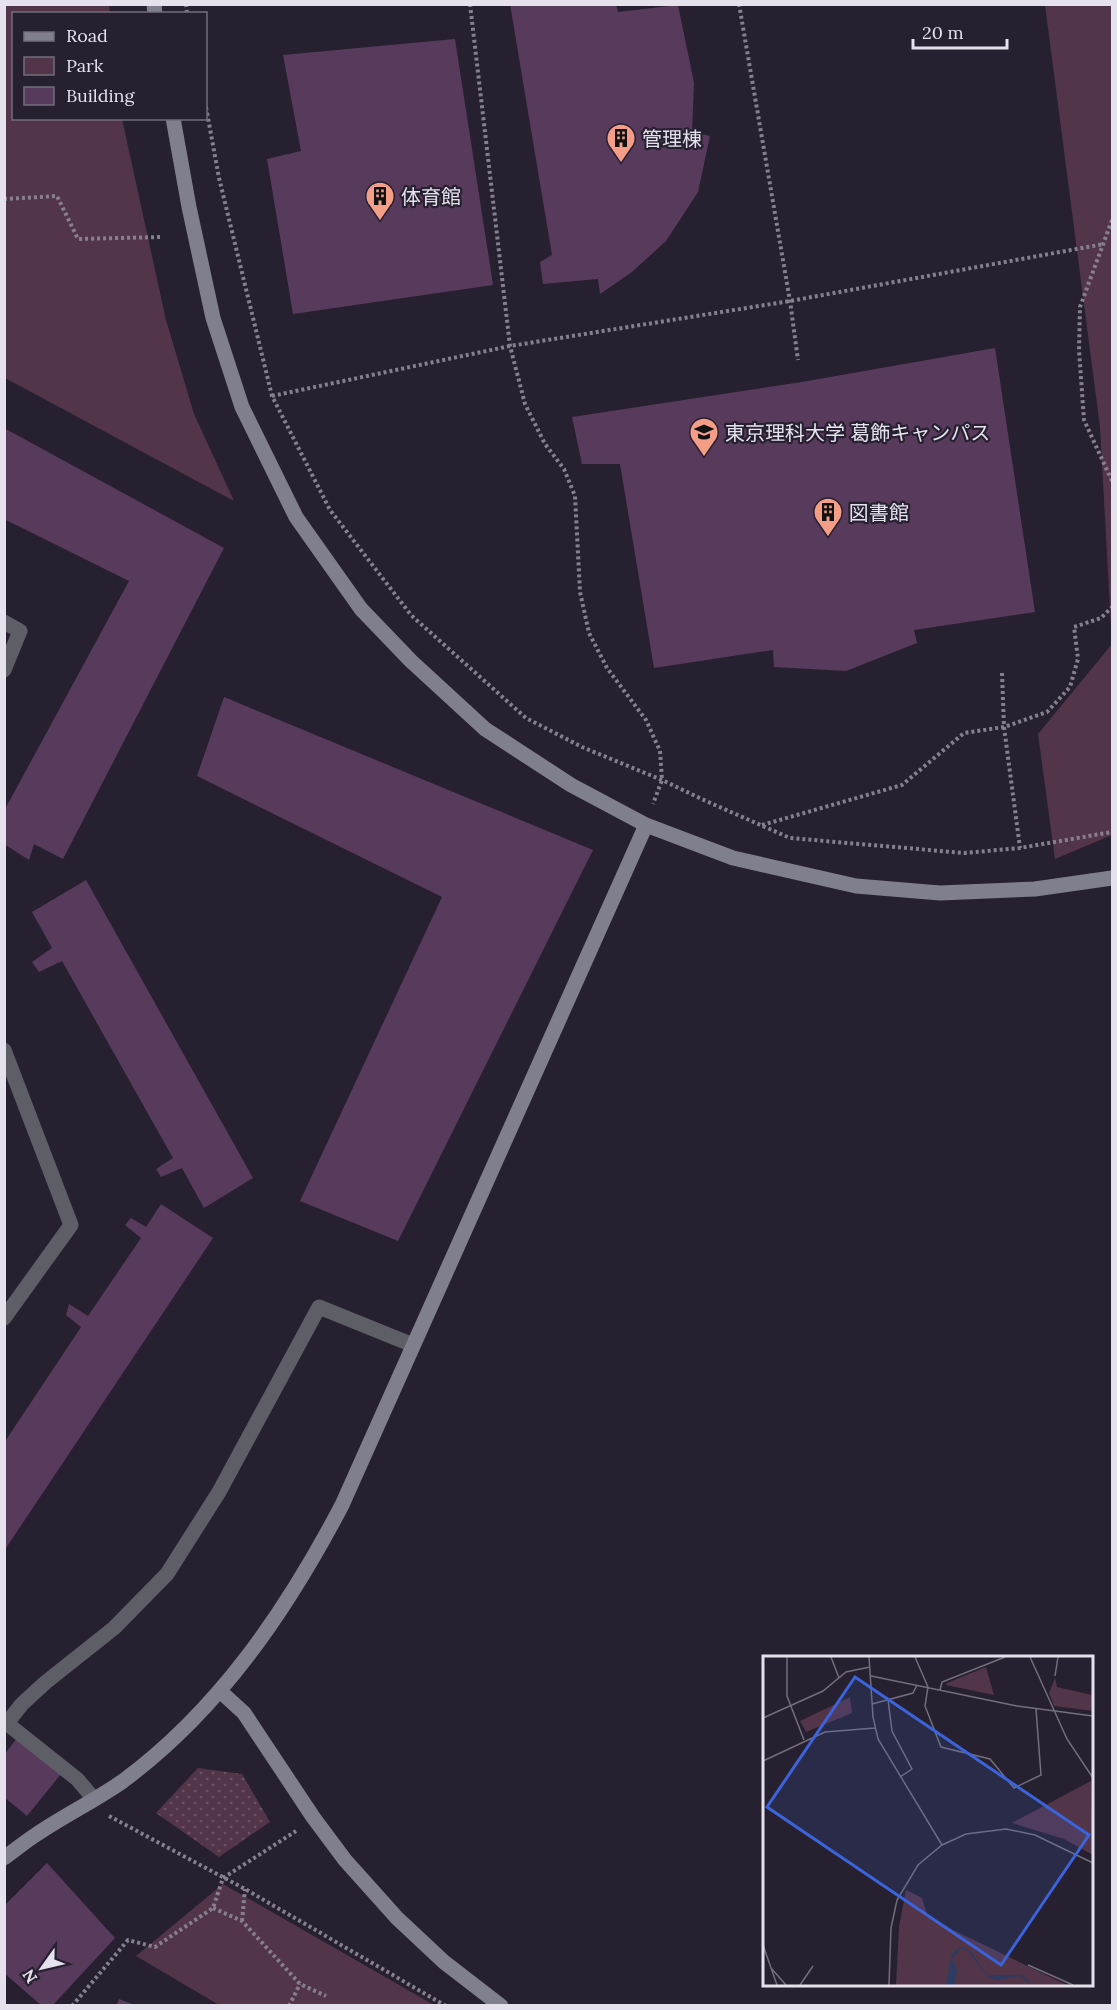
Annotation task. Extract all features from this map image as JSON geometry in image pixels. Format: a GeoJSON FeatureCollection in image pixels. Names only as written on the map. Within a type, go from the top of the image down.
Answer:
{"type":"FeatureCollection","features":[{"type":"Feature","properties":{"kind":"street"},"geometry":{"type":"LineString","coordinates":[[173,120],[213,318],[242,407],[296,517],[361,609],[411,661],[484,729],[571,785],[646,825],[733,858],[856,886],[952,892],[1035,889],[1113,878]]}},
{"type":"Feature","properties":{"kind":"street"},"geometry":{"type":"LineString","coordinates":[[4,622],[20,631],[4,670]]}},
{"type":"Feature","properties":{"kind":"street"},"geometry":{"type":"LineString","coordinates":[[4,1858],[36,1835],[123,1781],[165,1746],[220,1691],[271,1625],[313,1560],[342,1505],[646,825]]}},
{"type":"Feature","properties":{"kind":"street"},"geometry":{"type":"LineString","coordinates":[[4,1050],[71,1225],[4,1317]]}},
{"type":"Feature","properties":{"kind":"street"},"geometry":{"type":"LineString","coordinates":[[91,1801],[77,1779],[6,1722],[46,1682],[114,1628],[167,1574],[219,1492],[319,1307],[413,1345]]}},
{"type":"Feature","properties":{"kind":"street"},"geometry":{"type":"LineString","coordinates":[[220,1691],[244,1713],[313,1817],[345,1860],[389,1910],[444,1962],[501,2006]]}},
{"type":"Feature","properties":{"kind":"path"},"geometry":{"type":"LineString","coordinates":[[470,4],[510,346],[525,404],[545,444],[564,469],[575,496],[580,592],[589,633],[607,668],[646,720],[660,751],[662,780],[646,825]]}},
{"type":"Feature","properties":{"kind":"path"},"geometry":{"type":"LineString","coordinates":[[739,4],[798,360]]}},
{"type":"Feature","properties":{"kind":"path"},"geometry":{"type":"LineString","coordinates":[[207,112],[219,178],[272,396],[330,510],[411,615],[526,718],[582,747],[662,780],[790,838],[964,854],[1020,848],[1113,832]]}},
{"type":"Feature","properties":{"kind":"path"},"geometry":{"type":"LineString","coordinates":[[4,199],[57,196],[78,238],[162,237]]}},
{"type":"Feature","properties":{"kind":"path"},"geometry":{"type":"LineString","coordinates":[[1113,220],[1080,307],[1079,350],[1084,420],[1113,481]]}},
{"type":"Feature","properties":{"kind":"path"},"geometry":{"type":"LineString","coordinates":[[272,396],[510,346],[790,301],[1104,244]]}},
{"type":"Feature","properties":{"kind":"path"},"geometry":{"type":"LineString","coordinates":[[761,825],[902,785],[964,732],[1004,727],[1047,712],[1070,687],[1078,659],[1074,627],[1101,618],[1113,607]]}},
{"type":"Feature","properties":{"kind":"path"},"geometry":{"type":"LineString","coordinates":[[1002,673],[1004,727],[1020,848]]}},
{"type":"Feature","properties":{"kind":"path"},"geometry":{"type":"LineString","coordinates":[[91,1801],[446,2006]]}},
{"type":"Feature","properties":{"kind":"path"},"geometry":{"type":"LineString","coordinates":[[72,2006],[128,1940],[155,1947],[213,1908],[223,1878],[297,1830]]}},
{"type":"Feature","properties":{"kind":"path"},"geometry":{"type":"LineString","coordinates":[[242,1921],[245,1889]]}},
{"type":"Feature","properties":{"kind":"path"},"geometry":{"type":"LineString","coordinates":[[213,1908],[242,1921],[300,1984],[326,1996]]}},
{"type":"Feature","properties":{"kind":"path"},"geometry":{"type":"LineString","coordinates":[[289,2006],[300,1984]]}},
{"type":"Feature","properties":{"kind":"green space"},"geometry":{"type":"Polygon","coordinates":[[[4,5],[109,5],[110,12],[12,12],[12,120],[122,120],[166,320],[194,414],[234,501],[5,378],[4,5]]]}},
{"type":"Feature","properties":{"kind":"green space"},"geometry":{"type":"Polygon","coordinates":[[[1045,5],[1112,5],[1112,644],[1100,427],[1045,5]]]}},
{"type":"Feature","properties":{"kind":"green space"},"geometry":{"type":"Polygon","coordinates":[[[1112,644],[1112,835],[1055,859],[1038,734],[1112,644]]]}},
{"type":"Feature","properties":{"kind":"green space"},"geometry":{"type":"Polygon","coordinates":[[[198,1768],[242,1774],[270,1822],[219,1857],[156,1813],[198,1768]]]}},
{"type":"Feature","properties":{"kind":"green space"},"geometry":{"type":"Polygon","coordinates":[[[223,1884],[434,2005],[219,2005],[136,1956],[223,1884]]]}},
{"type":"Feature","properties":{"kind":"building","name":"管理棟"},"geometry":{"type":"Polygon","coordinates":[[[510,4],[616,4],[618,12],[678,5],[694,83],[692,132],[710,136],[698,192],[666,241],[632,272],[600,294],[598,279],[543,284],[540,262],[552,255],[510,4]]]}},
{"type":"Feature","properties":{"kind":"building","name":"体育館"},"geometry":{"type":"Polygon","coordinates":[[[455,39],[493,285],[293,314],[267,159],[301,151],[283,55],[455,39]]]}},
{"type":"Feature","properties":{"kind":"building","name":"図書館"},"geometry":{"type":"Polygon","coordinates":[[[995,348],[1035,612],[914,630],[917,643],[846,671],[774,667],[773,650],[654,668],[620,464],[582,464],[572,417],[802,382],[995,348]]]}},
{"type":"Feature","properties":{"kind":"building"},"geometry":{"type":"Polygon","coordinates":[[[4,428],[224,548],[63,859],[34,844],[29,860],[4,844],[4,811],[129,581],[4,519],[4,428]]]}},
{"type":"Feature","properties":{"kind":"building"},"geometry":{"type":"Polygon","coordinates":[[[224,697],[593,850],[398,1241],[300,1201],[442,897],[197,776],[224,697]]]}},
{"type":"Feature","properties":{"kind":"building"},"geometry":{"type":"Polygon","coordinates":[[[86,880],[253,1178],[204,1208],[182,1168],[161,1177],[156,1169],[173,1158],[62,961],[39,972],[32,962],[52,948],[32,912],[86,880]]]}},
{"type":"Feature","properties":{"kind":"building"},"geometry":{"type":"Polygon","coordinates":[[[161,1204],[213,1238],[4,1551],[4,1443],[81,1327],[66,1315],[69,1304],[88,1316],[141,1238],[125,1225],[131,1218],[146,1227],[161,1204]]]}},
{"type":"Feature","properties":{"kind":"building"},"geometry":{"type":"Polygon","coordinates":[[[20,1734],[65,1769],[27,1816],[4,1797],[4,1755],[20,1734]]]}},
{"type":"Feature","properties":{"kind":"building"},"geometry":{"type":"Polygon","coordinates":[[[47,1863],[115,1938],[52,2006],[42,2006],[4,1973],[4,1906],[47,1863]]]}},
{"type":"Feature","properties":{"kind":"building"},"geometry":{"type":"Polygon","coordinates":[[[119,1999],[135,2005],[135,2006],[116,2006],[119,1999]]]}},
{"type":"Feature","properties":{"kind":"place","name":"管理棟"},"geometry":{"type":"Point","coordinates":[621,164]}},
{"type":"Feature","properties":{"kind":"place","name":"体育館"},"geometry":{"type":"Point","coordinates":[380,222]}},
{"type":"Feature","properties":{"kind":"place","name":"東京理科大学 葛飾キャンパス"},"geometry":{"type":"Point","coordinates":[704,458]}},
{"type":"Feature","properties":{"kind":"place","name":"図書館"},"geometry":{"type":"Point","coordinates":[828,538]}}]}
